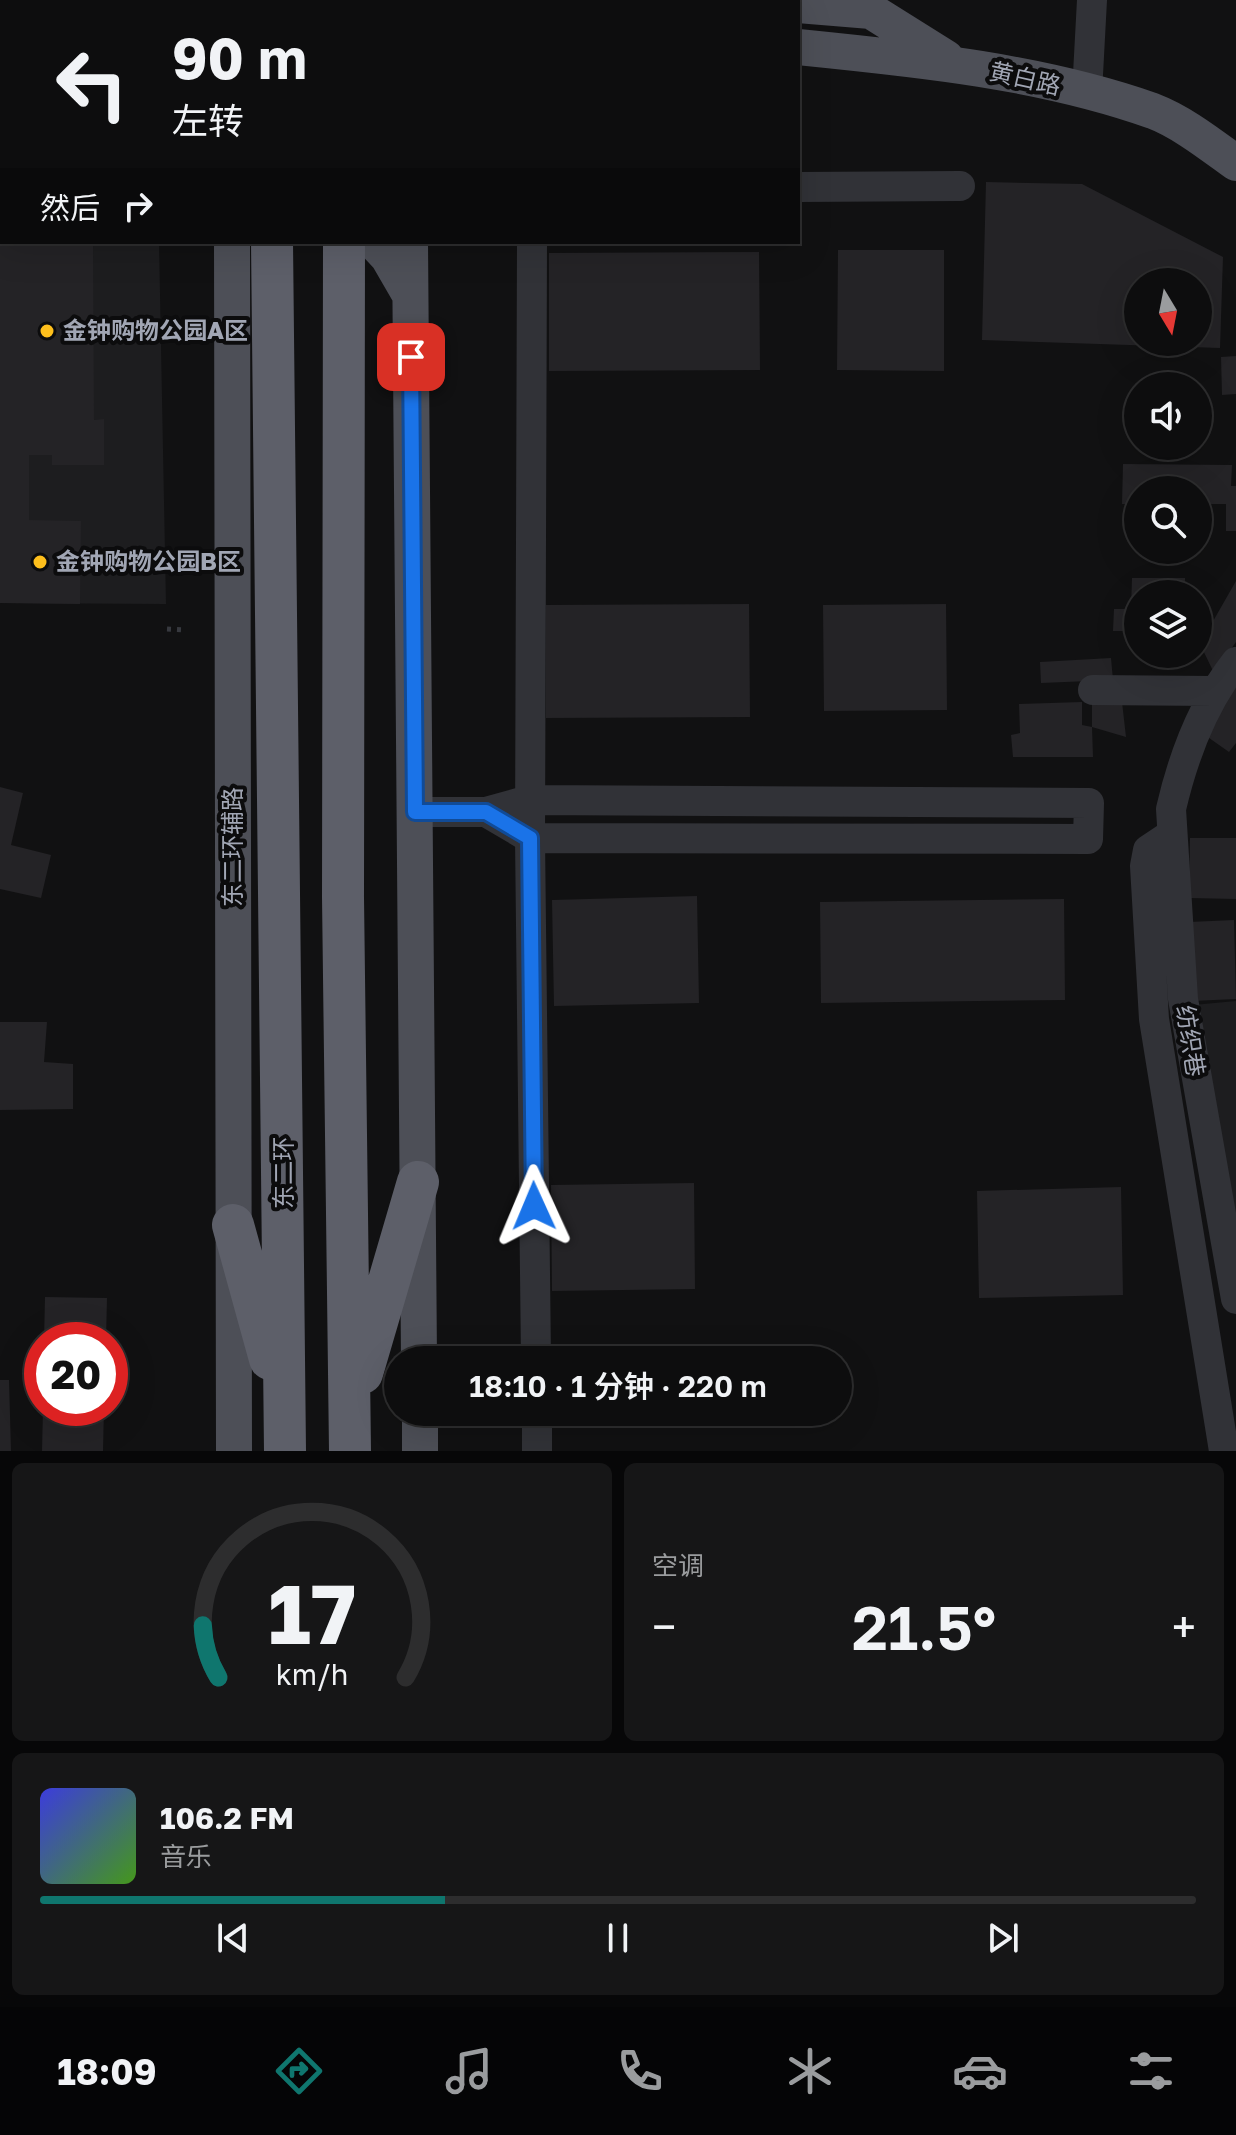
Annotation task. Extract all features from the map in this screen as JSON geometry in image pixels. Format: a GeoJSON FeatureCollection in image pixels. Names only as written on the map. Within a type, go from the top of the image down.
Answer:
{"type":"FeatureCollection","features":[{"type":"Feature","properties":{"kind":"highway","name":"东二环"},"geometry":{"type":"LineString","coordinates":[[271,244],[282,895],[285,1433]]}},
{"type":"Feature","properties":{"kind":"highway"},"geometry":{"type":"LineString","coordinates":[[344,244],[343,897],[350,1434]]}},
{"type":"Feature","properties":{"kind":"highway"},"geometry":{"type":"LineString","coordinates":[[350,1434],[418,1182]]}},
{"type":"Feature","properties":{"kind":"highway"},"geometry":{"type":"LineString","coordinates":[[233,1225],[285,1433]]}},
{"type":"Feature","properties":{"kind":"main road"},"geometry":{"type":"LineString","coordinates":[[800,5],[871,11],[954,63]]}},
{"type":"Feature","properties":{"kind":"main road","name":"黄白路"},"geometry":{"type":"LineString","coordinates":[[800,47],[954,63],[1087,93],[1155,112],[1236,163]]}},
{"type":"Feature","properties":{"kind":"main road","name":"东二环辅路"},"geometry":{"type":"LineString","coordinates":[[232,244],[234,1451]]}},
{"type":"Feature","properties":{"kind":"main road"},"geometry":{"type":"LineString","coordinates":[[232,301],[248,262],[269,244]]}},
{"type":"Feature","properties":{"kind":"main road"},"geometry":{"type":"LineString","coordinates":[[376,244],[388,257],[411,296]]}},
{"type":"Feature","properties":{"kind":"main road"},"geometry":{"type":"LineString","coordinates":[[410,244],[419,1346]]}},
{"type":"Feature","properties":{"kind":"main road"},"geometry":{"type":"LineString","coordinates":[[420,1426],[420,1451]]}},
{"type":"Feature","properties":{"kind":"street"},"geometry":{"type":"LineString","coordinates":[[1087,93],[1092,0]]}},
{"type":"Feature","properties":{"kind":"street"},"geometry":{"type":"LineString","coordinates":[[800,187],[960,186]]}},
{"type":"Feature","properties":{"kind":"street"},"geometry":{"type":"LineString","coordinates":[[532,244],[529,800],[536,1346]]}},
{"type":"Feature","properties":{"kind":"street","name":"纺织巷"},"geometry":{"type":"LineString","coordinates":[[1236,662],[1213,691],[1178,781],[1171,809],[1183,999],[1236,1299]]}},
{"type":"Feature","properties":{"kind":"street"},"geometry":{"type":"LineString","coordinates":[[1093,690],[1213,691]]}},
{"type":"Feature","properties":{"kind":"street"},"geometry":{"type":"LineString","coordinates":[[415,812],[486,812],[529,800],[1089,803],[1088,839],[530,838],[486,812]]}},
{"type":"Feature","properties":{"kind":"street"},"geometry":{"type":"LineString","coordinates":[[1172,834],[1148,850],[1145,866],[1154,1019],[1224,1451]]}},
{"type":"Feature","properties":{"kind":"street"},"geometry":{"type":"LineString","coordinates":[[537,1426],[537,1451]]}},
{"type":"Feature","properties":{"kind":"path"},"geometry":{"type":"LineString","coordinates":[[167,629],[185,630]]}},
{"type":"Feature","properties":{"kind":"shaded area"},"geometry":{"type":"Polygon","coordinates":[[[0,244],[159,244],[166,604],[0,603],[0,244]]]}},
{"type":"Feature","properties":{"kind":"shaded area"},"geometry":{"type":"Polygon","coordinates":[[[1236,1001],[1236,1237],[1193,1005],[1236,1001]]]}},
{"type":"Feature","properties":{"kind":"building"},"geometry":{"type":"Polygon","coordinates":[[[986,182],[1082,184],[1223,257],[1220,348],[1212,348],[1212,268],[1124,268],[1124,345],[982,340],[986,182]]]}},
{"type":"Feature","properties":{"kind":"building","name":"金钟购物公园A区"},"geometry":{"type":"Polygon","coordinates":[[[0,244],[93,244],[94,420],[104,419],[104,465],[52,465],[52,455],[29,455],[29,520],[81,521],[80,604],[0,603],[0,244]]]}},
{"type":"Feature","properties":{"kind":"building"},"geometry":{"type":"Polygon","coordinates":[[[838,250],[944,250],[944,371],[837,370],[838,250]]]}},
{"type":"Feature","properties":{"kind":"building"},"geometry":{"type":"Polygon","coordinates":[[[759,252],[760,370],[549,371],[549,253],[759,252]]]}},
{"type":"Feature","properties":{"kind":"building"},"geometry":{"type":"Polygon","coordinates":[[[1236,356],[1236,394],[1222,395],[1221,357],[1236,356]]]}},
{"type":"Feature","properties":{"kind":"building"},"geometry":{"type":"Polygon","coordinates":[[[1123,464],[1232,465],[1231,486],[1236,486],[1236,531],[1226,531],[1226,504],[1212,504],[1212,476],[1124,476],[1122,504],[1123,464]]]}},
{"type":"Feature","properties":{"kind":"building"},"geometry":{"type":"Polygon","coordinates":[[[1132,578],[1185,578],[1185,580],[1132,578]]]}},
{"type":"Feature","properties":{"kind":"building"},"geometry":{"type":"Polygon","coordinates":[[[1236,581],[1236,642],[1214,673],[1212,668],[1212,623],[1236,581]]]}},
{"type":"Feature","properties":{"kind":"building"},"geometry":{"type":"Polygon","coordinates":[[[749,604],[750,717],[546,718],[546,605],[749,604]]]}},
{"type":"Feature","properties":{"kind":"building"},"geometry":{"type":"Polygon","coordinates":[[[946,604],[947,710],[824,711],[823,605],[946,604]]]}},
{"type":"Feature","properties":{"kind":"building"},"geometry":{"type":"Polygon","coordinates":[[[1114,609],[1124,609],[1124,631],[1113,631],[1114,609]]]}},
{"type":"Feature","properties":{"kind":"building"},"geometry":{"type":"Polygon","coordinates":[[[1111,658],[1113,680],[1041,683],[1040,662],[1111,658]]]}},
{"type":"Feature","properties":{"kind":"building"},"geometry":{"type":"Polygon","coordinates":[[[1236,684],[1236,743],[1229,752],[1202,733],[1236,684]]]}},
{"type":"Feature","properties":{"kind":"building"},"geometry":{"type":"Polygon","coordinates":[[[1092,699],[1122,702],[1126,737],[1092,727],[1092,699]]]}},
{"type":"Feature","properties":{"kind":"building"},"geometry":{"type":"Polygon","coordinates":[[[1082,702],[1082,725],[1092,727],[1093,757],[1013,757],[1011,735],[1020,733],[1019,704],[1082,702]]]}},
{"type":"Feature","properties":{"kind":"building"},"geometry":{"type":"Polygon","coordinates":[[[0,787],[23,793],[11,845],[51,855],[41,898],[0,889],[0,787]]]}},
{"type":"Feature","properties":{"kind":"building"},"geometry":{"type":"Polygon","coordinates":[[[1190,838],[1236,838],[1236,899],[1189,898],[1190,838]]]}},
{"type":"Feature","properties":{"kind":"building"},"geometry":{"type":"Polygon","coordinates":[[[697,896],[699,1003],[554,1006],[552,900],[697,896]]]}},
{"type":"Feature","properties":{"kind":"building"},"geometry":{"type":"Polygon","coordinates":[[[1064,899],[1065,1000],[821,1003],[820,902],[1064,899]]]}},
{"type":"Feature","properties":{"kind":"building"},"geometry":{"type":"Polygon","coordinates":[[[1234,920],[1236,999],[1192,1001],[1189,922],[1234,920]]]}},
{"type":"Feature","properties":{"kind":"building"},"geometry":{"type":"Polygon","coordinates":[[[0,1022],[47,1022],[44,1062],[73,1064],[73,1109],[0,1110],[0,1022]]]}},
{"type":"Feature","properties":{"kind":"building"},"geometry":{"type":"Polygon","coordinates":[[[694,1183],[695,1289],[552,1291],[551,1185],[694,1183]]]}},
{"type":"Feature","properties":{"kind":"building"},"geometry":{"type":"Polygon","coordinates":[[[1121,1187],[1123,1295],[979,1298],[977,1191],[1121,1187]]]}},
{"type":"Feature","properties":{"kind":"building"},"geometry":{"type":"Polygon","coordinates":[[[45,1297],[107,1298],[106,1322],[44,1322],[45,1297]]]}},
{"type":"Feature","properties":{"kind":"building"},"geometry":{"type":"Polygon","coordinates":[[[0,1380],[9,1380],[11,1451],[0,1451],[0,1380]]]}},
{"type":"Feature","properties":{"kind":"building"},"geometry":{"type":"Polygon","coordinates":[[[43,1426],[104,1426],[103,1451],[42,1451],[43,1426]]]}},
{"type":"Feature","properties":{"kind":"place","name":"金钟购物公园A区"},"geometry":{"type":"Point","coordinates":[47,331]}},
{"type":"Feature","properties":{"kind":"place","name":"金钟购物公园B区"},"geometry":{"type":"Point","coordinates":[40,562]}},
{"type":"Feature","properties":{"kind":"route"},"geometry":{"type":"LineString","coordinates":[[411,357],[415,812],[486,812],[530,838],[534,1206]]}}]}
